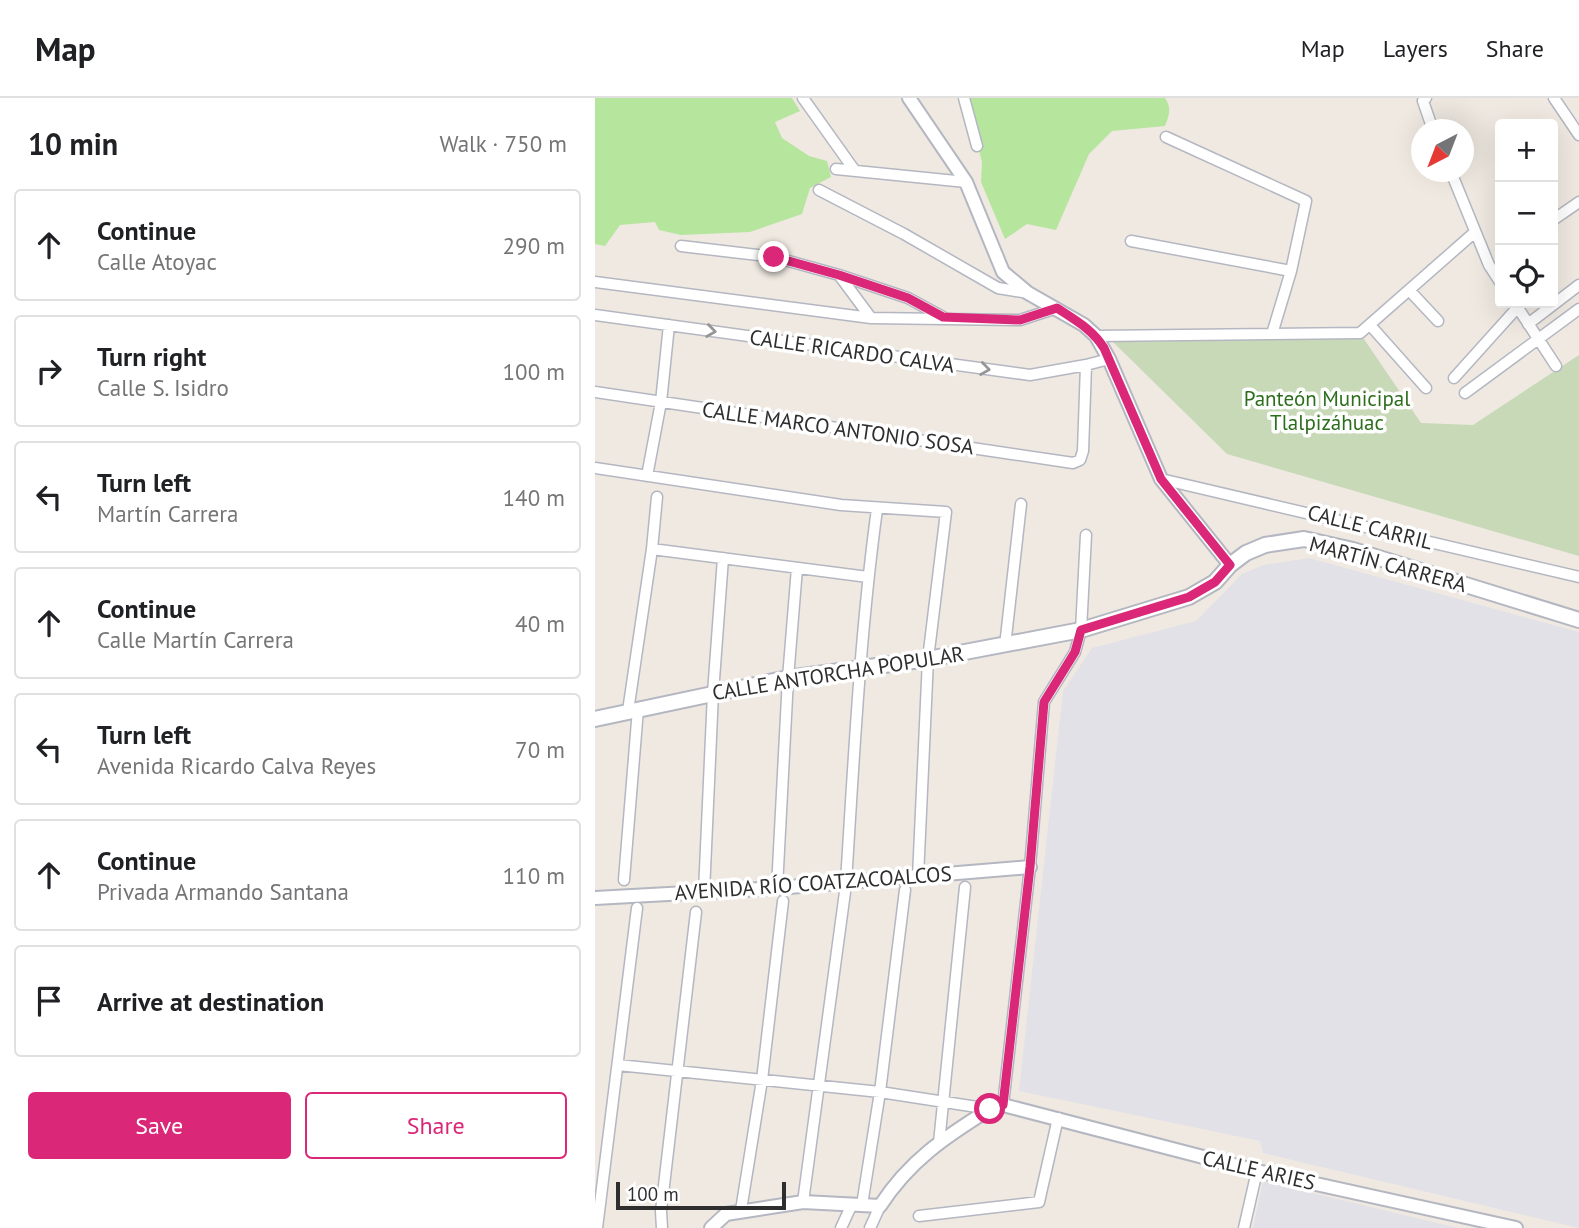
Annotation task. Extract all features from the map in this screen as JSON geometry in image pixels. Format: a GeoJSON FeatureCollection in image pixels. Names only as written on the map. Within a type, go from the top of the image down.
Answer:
{"type":"FeatureCollection","features":[{"type":"Feature","properties":{"kind":"main road","name":"MARTÍN CARRERA"},"geometry":{"type":"LineString","coordinates":[[1081,630],[1189,597],[1215,582],[1230,565],[1246,553],[1265,545],[1304,539],[1353,550],[1579,620]]}},
{"type":"Feature","properties":{"kind":"main road","name":"CALLE ANTORCHA POPULAR"},"geometry":{"type":"LineString","coordinates":[[595,719],[788,678],[928,659],[1081,630]]}},
{"type":"Feature","properties":{"kind":"street"},"geometry":{"type":"LineString","coordinates":[[803,98],[855,171]]}},
{"type":"Feature","properties":{"kind":"street"},"geometry":{"type":"LineString","coordinates":[[909,98],[966,183],[1003,272],[1028,293],[1084,325],[1096,336],[1109,359],[1161,479],[1230,565]]}},
{"type":"Feature","properties":{"kind":"street"},"geometry":{"type":"LineString","coordinates":[[964,98],[977,146]]}},
{"type":"Feature","properties":{"kind":"street"},"geometry":{"type":"LineString","coordinates":[[1554,98],[1579,135]]}},
{"type":"Feature","properties":{"kind":"street"},"geometry":{"type":"LineString","coordinates":[[1425,100],[1430,119]]}},
{"type":"Feature","properties":{"kind":"street"},"geometry":{"type":"LineString","coordinates":[[1167,137],[1306,201],[1291,271],[1272,334]]}},
{"type":"Feature","properties":{"kind":"street"},"geometry":{"type":"LineString","coordinates":[[836,169],[966,183]]}},
{"type":"Feature","properties":{"kind":"street"},"geometry":{"type":"LineString","coordinates":[[1455,182],[1495,274]]}},
{"type":"Feature","properties":{"kind":"street"},"geometry":{"type":"LineString","coordinates":[[819,190],[904,234],[998,288],[1028,293]]}},
{"type":"Feature","properties":{"kind":"street"},"geometry":{"type":"LineString","coordinates":[[1558,217],[1579,202]]}},
{"type":"Feature","properties":{"kind":"street"},"geometry":{"type":"LineString","coordinates":[[1096,336],[1360,333],[1475,232]]}},
{"type":"Feature","properties":{"kind":"street"},"geometry":{"type":"LineString","coordinates":[[1131,241],[1291,271]]}},
{"type":"Feature","properties":{"kind":"street"},"geometry":{"type":"LineString","coordinates":[[681,246],[774,257],[908,298],[943,317]]}},
{"type":"Feature","properties":{"kind":"street"},"geometry":{"type":"LineString","coordinates":[[1489,265],[1495,261]]}},
{"type":"Feature","properties":{"kind":"street"},"geometry":{"type":"LineString","coordinates":[[839,275],[871,318]]}},
{"type":"Feature","properties":{"kind":"street"},"geometry":{"type":"LineString","coordinates":[[595,282],[871,318],[1020,320],[1057,308]]}},
{"type":"Feature","properties":{"kind":"street"},"geometry":{"type":"LineString","coordinates":[[1528,324],[1579,285]]}},
{"type":"Feature","properties":{"kind":"street"},"geometry":{"type":"LineString","coordinates":[[1409,290],[1438,321]]}},
{"type":"Feature","properties":{"kind":"street"},"geometry":{"type":"LineString","coordinates":[[1465,393],[1576,312],[1560,298]]}},
{"type":"Feature","properties":{"kind":"street"},"geometry":{"type":"LineString","coordinates":[[1454,378],[1513,308]]}},
{"type":"Feature","properties":{"kind":"street"},"geometry":{"type":"LineString","coordinates":[[1518,308],[1556,366]]}},
{"type":"Feature","properties":{"kind":"street","name":"CALLE RICARDO CALVA"},"geometry":{"type":"LineString","coordinates":[[595,315],[1030,375],[1109,359]]}},
{"type":"Feature","properties":{"kind":"street"},"geometry":{"type":"LineString","coordinates":[[1370,325],[1426,388]]}},
{"type":"Feature","properties":{"kind":"street"},"geometry":{"type":"LineString","coordinates":[[647,476],[661,402],[669,326]]}},
{"type":"Feature","properties":{"kind":"street","name":"CALLE MARCO ANTONIO SOSA"},"geometry":{"type":"LineString","coordinates":[[595,392],[1073,463],[1080,460],[1086,365]]}},
{"type":"Feature","properties":{"kind":"street"},"geometry":{"type":"LineString","coordinates":[[595,468],[877,509],[946,512],[928,659],[918,877]]}},
{"type":"Feature","properties":{"kind":"street","name":"CALLE CARRIL"},"geometry":{"type":"LineString","coordinates":[[1161,479],[1579,577]]}},
{"type":"Feature","properties":{"kind":"street"},"geometry":{"type":"LineString","coordinates":[[624,880],[633,710],[657,497]]}},
{"type":"Feature","properties":{"kind":"street"},"geometry":{"type":"LineString","coordinates":[[1005,646],[1021,504]]}},
{"type":"Feature","properties":{"kind":"street"},"geometry":{"type":"LineString","coordinates":[[803,1202],[845,887],[859,669],[867,577],[877,509]]}},
{"type":"Feature","properties":{"kind":"street"},"geometry":{"type":"LineString","coordinates":[[870,1228],[893,1186],[919,1157],[990,1109],[1003,1105],[1030,867],[1044,702],[1075,652],[1081,630],[1086,535]]}},
{"type":"Feature","properties":{"kind":"street"},"geometry":{"type":"LineString","coordinates":[[652,549],[867,577]]}},
{"type":"Feature","properties":{"kind":"street"},"geometry":{"type":"LineString","coordinates":[[704,892],[713,692],[723,558]]}},
{"type":"Feature","properties":{"kind":"street"},"geometry":{"type":"LineString","coordinates":[[776,888],[797,568]]}},
{"type":"Feature","properties":{"kind":"street","name":"AVENIDA RÍO COATZACOALCOS"},"geometry":{"type":"LineString","coordinates":[[595,898],[845,887],[1030,867]]}},
{"type":"Feature","properties":{"kind":"street"},"geometry":{"type":"LineString","coordinates":[[939,1143],[941,1102],[965,887]]}},
{"type":"Feature","properties":{"kind":"street"},"geometry":{"type":"LineString","coordinates":[[841,1228],[857,1205],[880,1092],[905,890]]}},
{"type":"Feature","properties":{"kind":"street"},"geometry":{"type":"LineString","coordinates":[[741,1210],[762,1080],[783,901]]}},
{"type":"Feature","properties":{"kind":"street"},"geometry":{"type":"LineString","coordinates":[[597,1225],[637,908]]}},
{"type":"Feature","properties":{"kind":"street"},"geometry":{"type":"LineString","coordinates":[[662,1228],[661,1211],[676,1071],[696,912]]}},
{"type":"Feature","properties":{"kind":"street"},"geometry":{"type":"LineString","coordinates":[[618,1065],[880,1092],[990,1109]]}},
{"type":"Feature","properties":{"kind":"street","name":"CALLE ARIES"},"geometry":{"type":"LineString","coordinates":[[1003,1105],[1257,1171],[1516,1228]]}},
{"type":"Feature","properties":{"kind":"street"},"geometry":{"type":"LineString","coordinates":[[919,1216],[1039,1202],[1058,1118]]}},
{"type":"Feature","properties":{"kind":"street"},"geometry":{"type":"LineString","coordinates":[[1244,1228],[1257,1171]]}},
{"type":"Feature","properties":{"kind":"street"},"geometry":{"type":"LineString","coordinates":[[711,1228],[726,1214],[741,1210],[803,1202],[880,1206]]}},
{"type":"Feature","properties":{"kind":"shaded area"},"geometry":{"type":"Polygon","coordinates":[[[1309,558],[1579,632],[1579,1228],[1263,1153],[1260,1141],[1019,1091],[1063,691],[1092,648],[1196,621],[1242,574],[1263,565],[1309,558]]]}},
{"type":"Feature","properties":{"kind":"shaded area"},"geometry":{"type":"Polygon","coordinates":[[[1263,1181],[1458,1228],[1253,1228],[1263,1181]]]}},
{"type":"Feature","properties":{"kind":"green space"},"geometry":{"type":"Polygon","coordinates":[[[595,98],[792,98],[800,111],[775,122],[782,138],[809,156],[827,161],[831,177],[810,188],[802,214],[750,232],[681,235],[659,230],[655,222],[620,225],[605,246],[595,244],[595,98]]]}},
{"type":"Feature","properties":{"kind":"green space"},"geometry":{"type":"Polygon","coordinates":[[[966,98],[1165,98],[1169,112],[1165,126],[1112,131],[1089,154],[1056,230],[1027,224],[1005,239],[981,182],[982,162],[966,98]]]}},
{"type":"Feature","properties":{"kind":"green space","name":"Panteón Municipal Tlalpizáhuac"},"geometry":{"type":"Polygon","coordinates":[[[1364,339],[1421,423],[1473,425],[1579,355],[1579,556],[1227,454],[1113,342],[1364,339]]]}},
{"type":"Feature","properties":{"kind":"route"},"geometry":{"type":"LineString","coordinates":[[774,257],[908,298],[943,317],[1020,320],[1057,308],[1084,325],[1104,348],[1161,479],[1230,565],[1215,582],[1189,597],[1081,630],[1075,652],[1044,702],[1030,867],[1003,1105],[990,1109]]}}]}
